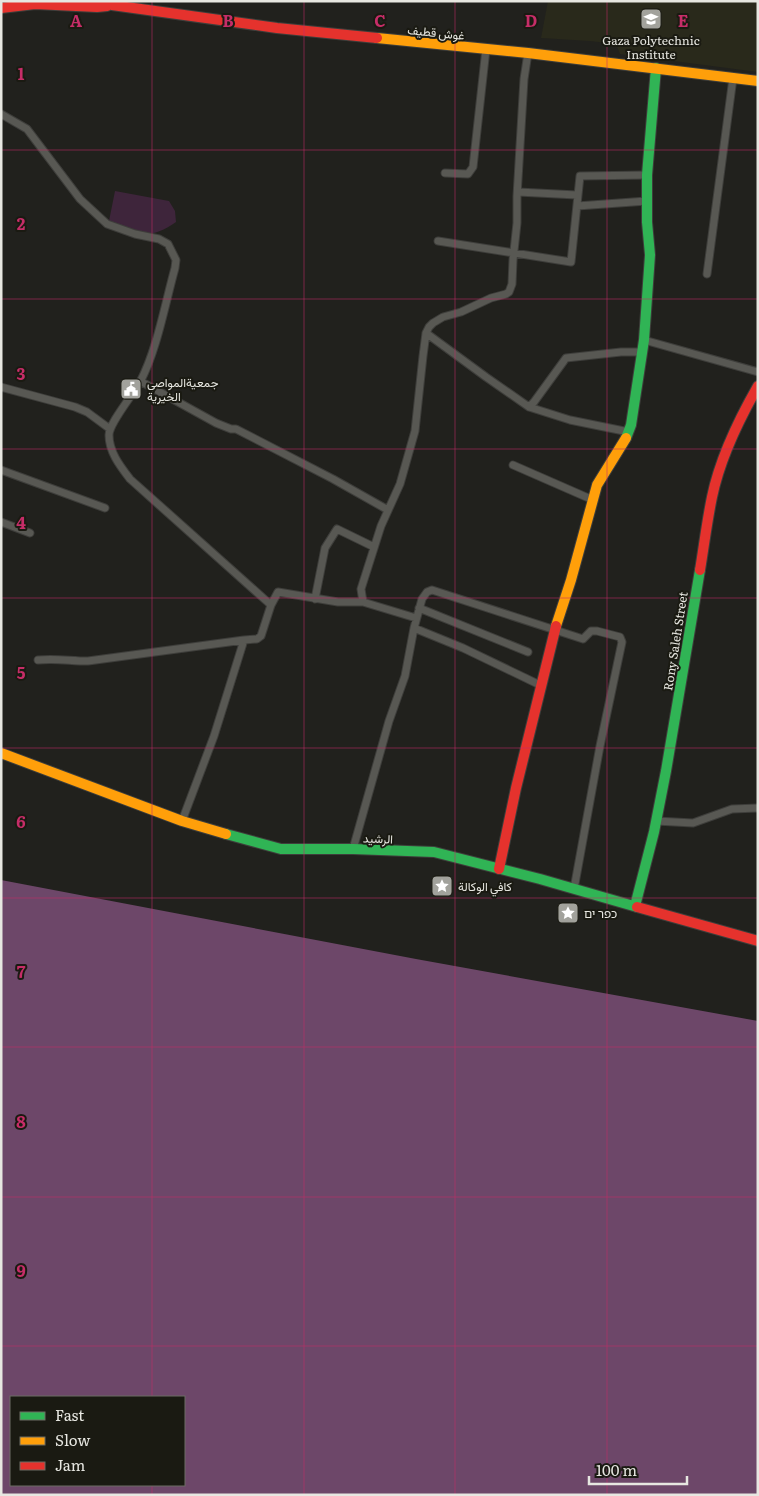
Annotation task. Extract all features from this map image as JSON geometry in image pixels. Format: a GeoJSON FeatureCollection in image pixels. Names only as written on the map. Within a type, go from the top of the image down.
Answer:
{"type":"FeatureCollection","features":[{"type":"Feature","properties":{"kind":"main road"},"geometry":{"type":"LineString","coordinates":[[1,7],[4,1]]}},
{"type":"Feature","properties":{"kind":"main road","name":"غوش قطيف"},"geometry":{"type":"LineString","coordinates":[[100,1],[112,6]]}},
{"type":"Feature","properties":{"kind":"main road","name":"غوش قطيف"},"geometry":{"type":"LineString","coordinates":[[1,7],[36,4],[112,6],[277,28],[486,49],[758,81]]}},
{"type":"Feature","properties":{"kind":"main road"},"geometry":{"type":"LineString","coordinates":[[499,870],[547,653],[571,580],[597,485],[629,432],[644,340],[650,255],[647,175],[656,68]]}},
{"type":"Feature","properties":{"kind":"main road","name":"Rony Saleh Street"},"geometry":{"type":"LineString","coordinates":[[635,906],[656,821],[717,475],[733,434],[758,386]]}},
{"type":"Feature","properties":{"kind":"main road","name":"الرشيد"},"geometry":{"type":"LineString","coordinates":[[1,753],[182,821],[281,849],[434,852],[757,939]]}},
{"type":"Feature","properties":{"kind":"street"},"geometry":{"type":"LineString","coordinates":[[445,172],[468,174],[473,167],[486,49]]}},
{"type":"Feature","properties":{"kind":"street"},"geometry":{"type":"LineString","coordinates":[[363,602],[360,589],[388,510],[400,484],[415,431],[426,333],[429,327],[437,320],[462,312],[491,298],[506,294],[509,292],[512,284],[524,79],[528,54]]}},
{"type":"Feature","properties":{"kind":"street"},"geometry":{"type":"LineString","coordinates":[[707,274],[733,78]]}},
{"type":"Feature","properties":{"kind":"street"},"geometry":{"type":"LineString","coordinates":[[1,114],[27,130],[80,199],[106,224],[159,239],[168,244],[176,260],[175,268],[148,364],[140,381],[110,429],[110,445],[114,457],[130,479],[271,605]]}},
{"type":"Feature","properties":{"kind":"street"},"geometry":{"type":"LineString","coordinates":[[438,241],[571,262],[580,176],[647,175]]}},
{"type":"Feature","properties":{"kind":"street"},"geometry":{"type":"LineString","coordinates":[[518,192],[577,195]]}},
{"type":"Feature","properties":{"kind":"street"},"geometry":{"type":"LineString","coordinates":[[578,206],[647,202]]}},
{"type":"Feature","properties":{"kind":"street"},"geometry":{"type":"LineString","coordinates":[[426,333],[529,407],[570,420],[629,432]]}},
{"type":"Feature","properties":{"kind":"street"},"geometry":{"type":"LineString","coordinates":[[644,340],[758,372]]}},
{"type":"Feature","properties":{"kind":"street"},"geometry":{"type":"LineString","coordinates":[[529,407],[566,358],[621,352],[642,352]]}},
{"type":"Feature","properties":{"kind":"street"},"geometry":{"type":"LineString","coordinates":[[140,381],[216,422],[231,429],[236,429],[326,475],[388,510]]}},
{"type":"Feature","properties":{"kind":"street"},"geometry":{"type":"LineString","coordinates":[[1,387],[59,401],[75,407],[87,412],[110,429]]}},
{"type":"Feature","properties":{"kind":"street"},"geometry":{"type":"LineString","coordinates":[[513,465],[593,500]]}},
{"type":"Feature","properties":{"kind":"street"},"geometry":{"type":"LineString","coordinates":[[1,470],[105,508]]}},
{"type":"Feature","properties":{"kind":"street"},"geometry":{"type":"LineString","coordinates":[[1,522],[30,533]]}},
{"type":"Feature","properties":{"kind":"street"},"geometry":{"type":"LineString","coordinates":[[315,599],[325,548],[337,529],[374,547]]}},
{"type":"Feature","properties":{"kind":"street"},"geometry":{"type":"LineString","coordinates":[[353,849],[389,721],[405,676],[419,608],[427,592],[432,590],[583,639],[591,631],[620,637],[622,642],[574,889]]}},
{"type":"Feature","properties":{"kind":"street"},"geometry":{"type":"LineString","coordinates":[[38,660],[53,658],[68,661],[88,661],[257,639],[261,636],[271,605],[278,592],[338,602],[363,602],[416,618]]}},
{"type":"Feature","properties":{"kind":"street"},"geometry":{"type":"LineString","coordinates":[[419,608],[528,652]]}},
{"type":"Feature","properties":{"kind":"street"},"geometry":{"type":"LineString","coordinates":[[414,628],[463,648],[540,685]]}},
{"type":"Feature","properties":{"kind":"street"},"geometry":{"type":"LineString","coordinates":[[182,821],[214,736],[244,640]]}},
{"type":"Feature","properties":{"kind":"street"},"geometry":{"type":"LineString","coordinates":[[656,821],[692,823],[732,809],[758,808]]}},
{"type":"Feature","properties":{"kind":"shaded area","name":"Gaza Polytechnic Institute"},"geometry":{"type":"Polygon","coordinates":[[[548,1],[758,1],[758,72],[620,54],[616,44],[541,38],[548,1]]]}},
{"type":"Feature","properties":{"kind":"shaded area"},"geometry":{"type":"Polygon","coordinates":[[[115,191],[169,201],[175,211],[176,222],[158,232],[150,234],[136,232],[109,221],[115,191]]]}},
{"type":"Feature","properties":{"kind":"shaded area"},"geometry":{"type":"Polygon","coordinates":[[[1,880],[416,959],[758,1021],[758,1495],[1,1495],[1,880]]]}},
{"type":"Feature","properties":{"kind":"traffic: fast"},"geometry":{"type":"LineString","coordinates":[[626,438],[631,425],[644,340],[650,255],[647,222],[647,175],[656,68]]}},
{"type":"Feature","properties":{"kind":"traffic: fast"},"geometry":{"type":"LineString","coordinates":[[635,906],[654,832],[666,771],[700,570]]}},
{"type":"Feature","properties":{"kind":"traffic: fast"},"geometry":{"type":"LineString","coordinates":[[226,834],[281,849],[434,852],[540,879],[637,907]]}},
{"type":"Feature","properties":{"kind":"traffic: slow"},"geometry":{"type":"LineString","coordinates":[[377,38],[528,53],[758,81]]}},
{"type":"Feature","properties":{"kind":"traffic: slow"},"geometry":{"type":"LineString","coordinates":[[556,626],[571,580],[597,485],[626,438]]}},
{"type":"Feature","properties":{"kind":"traffic: slow"},"geometry":{"type":"LineString","coordinates":[[1,753],[182,821],[226,834]]}},
{"type":"Feature","properties":{"kind":"traffic: jam"},"geometry":{"type":"LineString","coordinates":[[100,1],[112,5],[277,28],[377,38]]}},
{"type":"Feature","properties":{"kind":"traffic: jam"},"geometry":{"type":"LineString","coordinates":[[1,8],[35,4],[107,6]]}},
{"type":"Feature","properties":{"kind":"traffic: jam"},"geometry":{"type":"LineString","coordinates":[[700,570],[715,482],[737,426],[758,386]]}},
{"type":"Feature","properties":{"kind":"traffic: jam"},"geometry":{"type":"LineString","coordinates":[[499,869],[516,788],[556,626]]}},
{"type":"Feature","properties":{"kind":"traffic: jam"},"geometry":{"type":"LineString","coordinates":[[637,907],[758,941]]}},
{"type":"Feature","properties":{"kind":"place","name":"Gaza Polytechnic Institute"},"geometry":{"type":"Point","coordinates":[651,19]}},
{"type":"Feature","properties":{"kind":"place","name":"جمعيةالمواصي الخيرية"},"geometry":{"type":"Point","coordinates":[131,389]}},
{"type":"Feature","properties":{"kind":"place","name":"كافي الوكالة"},"geometry":{"type":"Point","coordinates":[442,886]}},
{"type":"Feature","properties":{"kind":"place","name":"כפר ים"},"geometry":{"type":"Point","coordinates":[568,913]}}]}
